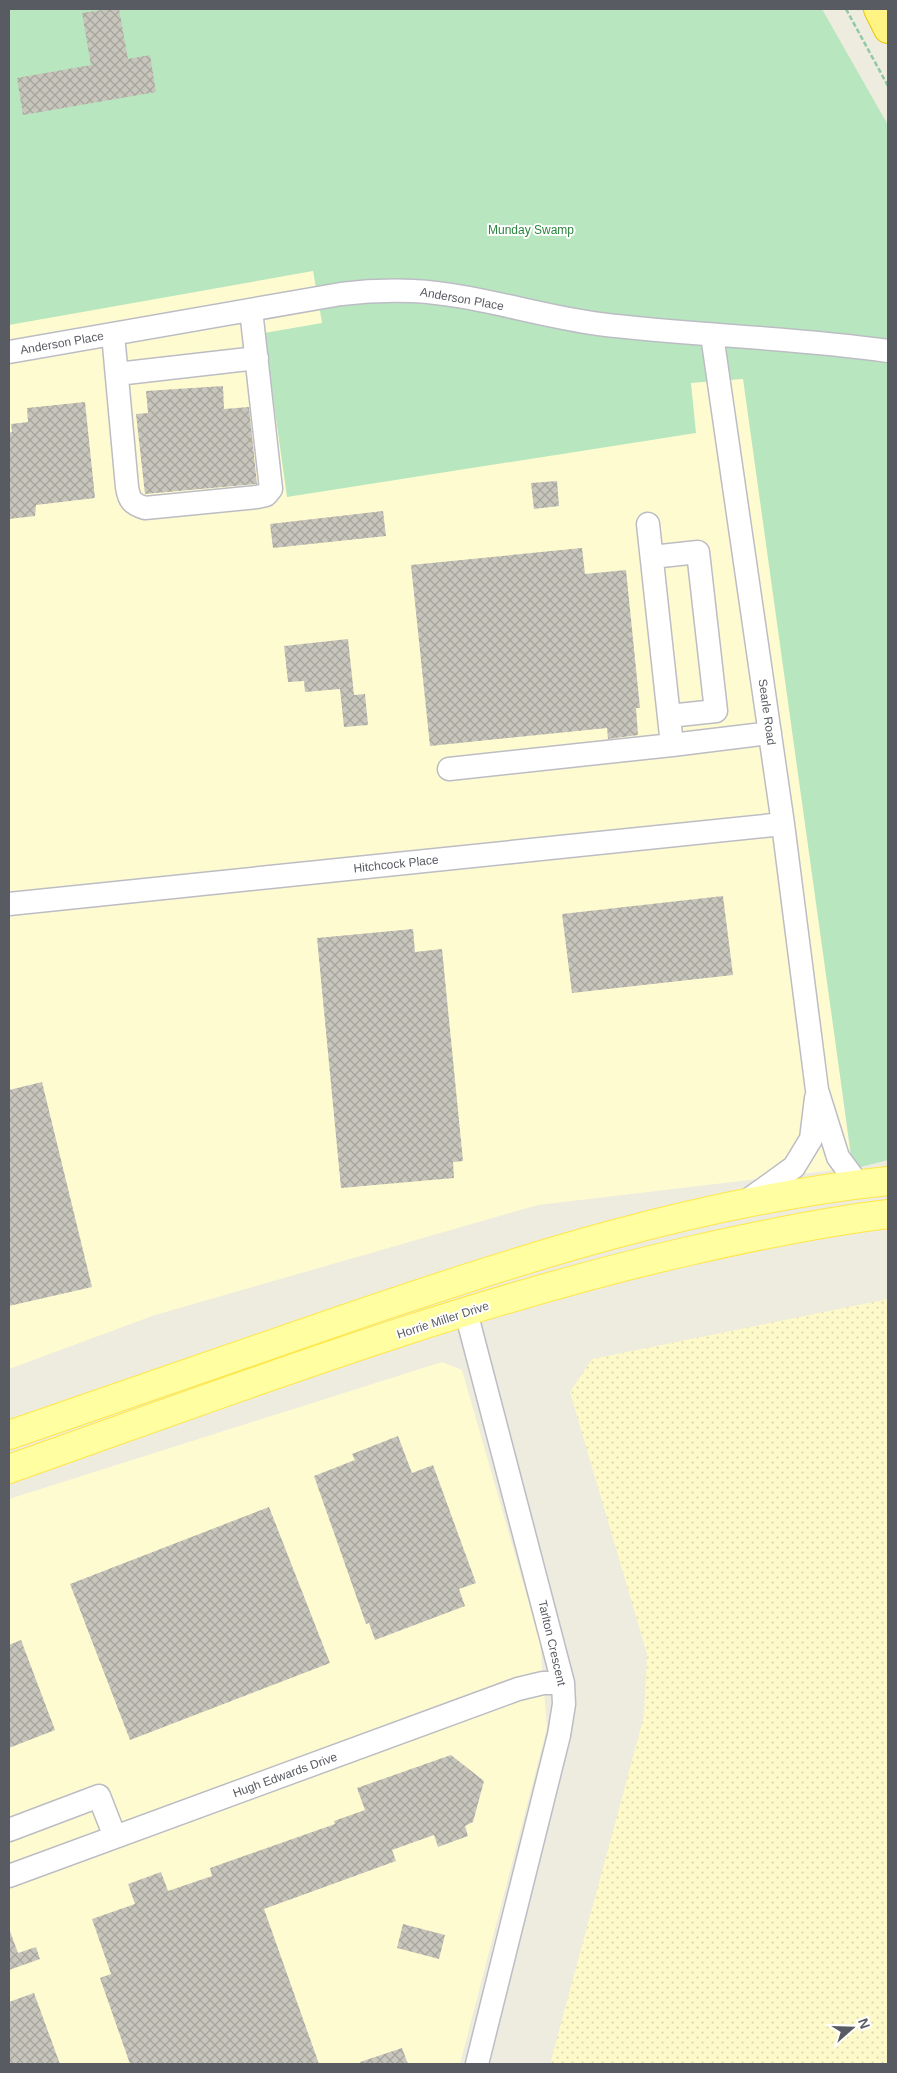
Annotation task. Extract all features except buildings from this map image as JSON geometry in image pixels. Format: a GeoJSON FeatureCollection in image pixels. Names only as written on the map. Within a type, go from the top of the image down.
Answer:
{"type":"FeatureCollection","features":[{"type":"Feature","properties":{"kind":"highway"},"geometry":{"type":"LineString","coordinates":[[878,9],[888,29]]}},
{"type":"Feature","properties":{"kind":"main road"},"geometry":{"type":"LineString","coordinates":[[9,1435],[436,1288],[563,1248],[652,1224],[741,1204],[858,1184],[888,1181]]}},
{"type":"Feature","properties":{"kind":"main road","name":"Horrie Miller Drive"},"geometry":{"type":"LineString","coordinates":[[9,1469],[338,1353],[574,1279],[672,1255],[837,1220],[888,1214]]}},
{"type":"Feature","properties":{"kind":"street","name":"Anderson Place"},"geometry":{"type":"LineString","coordinates":[[9,352],[366,291],[435,293],[598,324],[836,344],[888,351]]}},
{"type":"Feature","properties":{"kind":"street"},"geometry":{"type":"LineString","coordinates":[[113,334],[127,487],[129,498],[135,505],[145,508],[257,497],[266,495],[271,489],[251,310]]}},
{"type":"Feature","properties":{"kind":"street","name":"Searle Road"},"geometry":{"type":"LineString","coordinates":[[712,335],[783,824],[818,1090],[838,1157],[858,1184]]}},
{"type":"Feature","properties":{"kind":"street"},"geometry":{"type":"LineString","coordinates":[[117,374],[257,358]]}},
{"type":"Feature","properties":{"kind":"street"},"geometry":{"type":"LineString","coordinates":[[648,524],[672,745]]}},
{"type":"Feature","properties":{"kind":"street"},"geometry":{"type":"LineString","coordinates":[[652,557],[698,552],[716,711],[669,716]]}},
{"type":"Feature","properties":{"kind":"street"},"geometry":{"type":"LineString","coordinates":[[450,769],[770,733]]}},
{"type":"Feature","properties":{"kind":"street","name":"Hitchcock Place"},"geometry":{"type":"LineString","coordinates":[[9,904],[783,824]]}},
{"type":"Feature","properties":{"kind":"street","name":"Searle Road"},"geometry":{"type":"LineString","coordinates":[[741,1204],[794,1167],[812,1139],[818,1090]]}},
{"type":"Feature","properties":{"kind":"street","name":"Tarlton Crescent"},"geometry":{"type":"LineString","coordinates":[[466,1312],[563,1683],[564,1704],[559,1735],[477,2064]]}},
{"type":"Feature","properties":{"kind":"street","name":"Hugh Edwards Drive"},"geometry":{"type":"LineString","coordinates":[[9,1876],[518,1689],[542,1683],[563,1683]]}},
{"type":"Feature","properties":{"kind":"street"},"geometry":{"type":"LineString","coordinates":[[9,1830],[99,1796],[115,1837]]}},
{"type":"Feature","properties":{"kind":"path"},"geometry":{"type":"LineString","coordinates":[[846,9],[888,86]]}},
{"type":"Feature","properties":{"kind":"shaded area"},"geometry":{"type":"Polygon","coordinates":[[[9,9],[320,262],[738,322],[808,824],[852,1168],[538,1205],[155,1315],[9,1369],[9,9]]]}},
{"type":"Feature","properties":{"kind":"shaded area"},"geometry":{"type":"Polygon","coordinates":[[[442,1362],[462,1370],[540,1642],[547,1728],[460,2064],[9,2064],[9,1499],[442,1362]]]}},
{"type":"Feature","properties":{"kind":"sand"},"geometry":{"type":"Polygon","coordinates":[[[888,1299],[888,2064],[550,2064],[644,1716],[647,1654],[570,1392],[592,1359],[888,1299]]]}},
{"type":"Feature","properties":{"kind":"green space","name":"Munday Swamp"},"geometry":{"type":"Polygon","coordinates":[[[9,9],[822,9],[888,125],[888,1160],[853,1169],[743,379],[691,383],[696,433],[287,497],[264,333],[322,323],[313,271],[9,325],[9,9]]]}}]}
